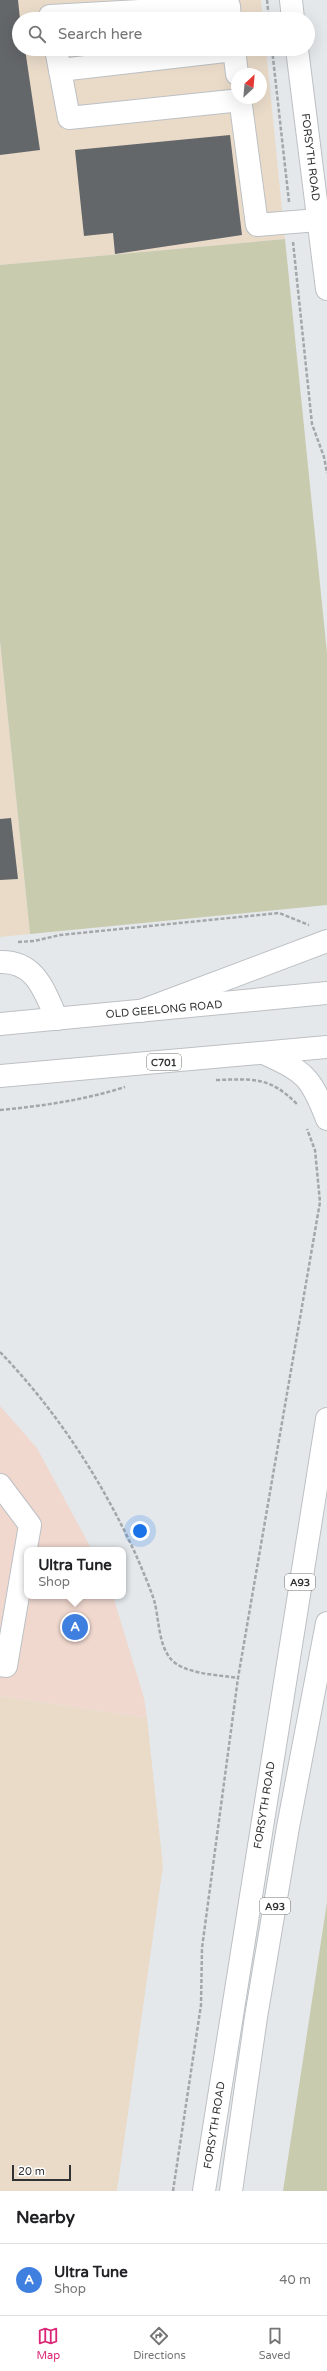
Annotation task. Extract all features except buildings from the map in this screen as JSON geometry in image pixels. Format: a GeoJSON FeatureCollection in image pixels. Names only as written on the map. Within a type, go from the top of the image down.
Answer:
{"type":"FeatureCollection","features":[{"type":"Feature","properties":{"kind":"main road"},"geometry":{"type":"LineString","coordinates":[[291,0],[292,12]]}},
{"type":"Feature","properties":{"kind":"main road"},"geometry":{"type":"LineString","coordinates":[[49,12],[229,8]]}},
{"type":"Feature","properties":{"kind":"main road"},"geometry":{"type":"LineString","coordinates":[[57,56],[68,118],[231,100]]}},
{"type":"Feature","properties":{"kind":"main road"},"geometry":{"type":"LineString","coordinates":[[60,70],[182,56]]}},
{"type":"Feature","properties":{"kind":"main road"},"geometry":{"type":"LineString","coordinates":[[235,56],[236,68]]}},
{"type":"Feature","properties":{"kind":"main road","name":"FORSYTH ROAD"},"geometry":{"type":"LineString","coordinates":[[298,56],[327,289]]}},
{"type":"Feature","properties":{"kind":"main road"},"geometry":{"type":"LineString","coordinates":[[241,104],[257,225],[318,220]]}},
{"type":"Feature","properties":{"kind":"main road"},"geometry":{"type":"LineString","coordinates":[[141,1011],[327,941]]}},
{"type":"Feature","properties":{"kind":"main road"},"geometry":{"type":"LineString","coordinates":[[0,962],[20,964],[33,972],[57,1019]]}},
{"type":"Feature","properties":{"kind":"main road","name":"OLD GEELONG ROAD"},"geometry":{"type":"LineString","coordinates":[[0,1024],[327,993]]}},
{"type":"Feature","properties":{"kind":"main road","name":"C701"},"geometry":{"type":"LineString","coordinates":[[0,1076],[266,1054],[327,1047]]}},
{"type":"Feature","properties":{"kind":"main road"},"geometry":{"type":"LineString","coordinates":[[266,1054],[297,1068],[310,1081],[327,1119]]}},
{"type":"Feature","properties":{"kind":"main road","name":"FORSYTH ROAD"},"geometry":{"type":"LineString","coordinates":[[204,2191],[327,1418]]}},
{"type":"Feature","properties":{"kind":"main road"},"geometry":{"type":"LineString","coordinates":[[0,1485],[30,1525],[26,1547]]}},
{"type":"Feature","properties":{"kind":"main road"},"geometry":{"type":"LineString","coordinates":[[0,1665],[6,1666],[24,1560]]}},
{"type":"Feature","properties":{"kind":"main road","name":"A93"},"geometry":{"type":"LineString","coordinates":[[231,2191],[256,2017],[288,1827],[327,1623]]}},
{"type":"Feature","properties":{"kind":"path"},"geometry":{"type":"LineString","coordinates":[[267,0],[268,12]]}},
{"type":"Feature","properties":{"kind":"path"},"geometry":{"type":"LineString","coordinates":[[273,56],[312,424],[324,457],[327,473]]}},
{"type":"Feature","properties":{"kind":"path"},"geometry":{"type":"LineString","coordinates":[[14,942],[279,913],[311,926]]}},
{"type":"Feature","properties":{"kind":"path"},"geometry":{"type":"LineString","coordinates":[[213,1080],[251,1079],[269,1083],[284,1092],[298,1106]]}},
{"type":"Feature","properties":{"kind":"path"},"geometry":{"type":"LineString","coordinates":[[0,1110],[37,1107],[89,1098],[132,1085]]}},
{"type":"Feature","properties":{"kind":"path"},"geometry":{"type":"LineString","coordinates":[[173,2191],[201,2005],[202,1948],[238,1678],[320,1202],[315,1150],[306,1128]]}},
{"type":"Feature","properties":{"kind":"path"},"geometry":{"type":"LineString","coordinates":[[0,1352],[52,1411],[101,1488],[136,1555],[151,1593],[170,1658],[185,1670],[238,1678]]}},
{"type":"Feature","properties":{"kind":"shaded area"},"geometry":{"type":"Polygon","coordinates":[[[0,0],[261,0],[262,12],[12,12],[12,56],[267,56],[285,239],[0,265],[0,0]]]}},
{"type":"Feature","properties":{"kind":"shaded area"},"geometry":{"type":"Polygon","coordinates":[[[0,641],[30,934],[0,937],[0,641]]]}},
{"type":"Feature","properties":{"kind":"shaded area"},"geometry":{"type":"Polygon","coordinates":[[[0,1406],[37,1448],[90,1547],[24,1547],[24,1599],[114,1599],[144,1698],[147,1718],[0,1696],[0,1406]]]}},
{"type":"Feature","properties":{"kind":"shaded area"},"geometry":{"type":"Polygon","coordinates":[[[0,1696],[147,1718],[163,1866],[117,2191],[0,2191],[0,1696]]]}},
{"type":"Feature","properties":{"kind":"green space"},"geometry":{"type":"Polygon","coordinates":[[[285,239],[327,653],[327,905],[30,934],[0,641],[0,265],[285,239]]]}},
{"type":"Feature","properties":{"kind":"green space"},"geometry":{"type":"Polygon","coordinates":[[[327,1902],[327,2191],[283,2191],[327,1902]]]}},
{"type":"Feature","properties":{"kind":"place","name":"Ultra Tune"},"geometry":{"type":"Point","coordinates":[75,1627]}}]}
